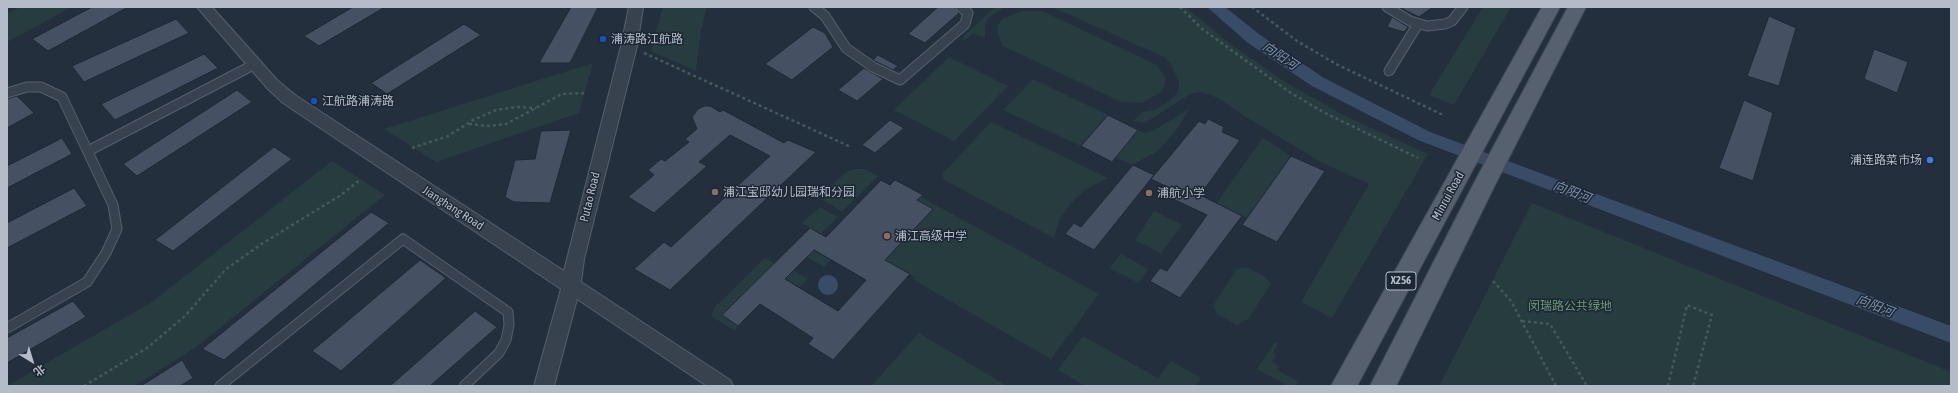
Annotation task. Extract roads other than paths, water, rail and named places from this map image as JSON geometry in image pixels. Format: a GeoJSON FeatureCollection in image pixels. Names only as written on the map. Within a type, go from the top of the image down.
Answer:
{"type":"FeatureCollection","features":[{"type":"Feature","properties":{"kind":"main road","name":"Minrui Road"},"geometry":{"type":"LineString","coordinates":[[1344,386],[1551,7]]}},
{"type":"Feature","properties":{"kind":"main road","name":"X256"},"geometry":{"type":"LineString","coordinates":[[1383,386],[1484,185],[1577,7]]}},
{"type":"Feature","properties":{"kind":"street","name":"Jianghang Road"},"geometry":{"type":"LineString","coordinates":[[204,7],[255,64],[289,99],[723,386]]}},
{"type":"Feature","properties":{"kind":"street","name":"Putao Road"},"geometry":{"type":"LineString","coordinates":[[544,386],[629,46],[636,7]]}},
{"type":"Feature","properties":{"kind":"lane"},"geometry":{"type":"LineString","coordinates":[[814,7],[825,16],[846,48],[873,67],[900,80],[965,24],[968,13],[961,7]]}},
{"type":"Feature","properties":{"kind":"lane"},"geometry":{"type":"LineString","coordinates":[[1387,7],[1418,24],[1426,26],[1445,24],[1457,17],[1463,7]]}},
{"type":"Feature","properties":{"kind":"lane"},"geometry":{"type":"LineString","coordinates":[[1389,71],[1418,24]]}},
{"type":"Feature","properties":{"kind":"lane"},"geometry":{"type":"LineString","coordinates":[[88,151],[255,64]]}},
{"type":"Feature","properties":{"kind":"lane"},"geometry":{"type":"LineString","coordinates":[[7,93],[27,87],[41,87],[62,97],[113,205],[117,229],[106,253],[87,282],[7,328]]}},
{"type":"Feature","properties":{"kind":"lane"},"geometry":{"type":"LineString","coordinates":[[220,386],[402,239],[508,312],[509,325],[506,340],[499,353],[464,386]]}},
{"type":"Feature","properties":{"kind":"water"},"geometry":{"type":"Polygon","coordinates":[[[828,275],[835,278],[838,285],[835,292],[828,295],[821,292],[818,285],[821,278],[828,275]]]}},
{"type":"Feature","properties":{"kind":"waterway","name":"向阳河"},"geometry":{"type":"LineString","coordinates":[[1215,7],[1254,39],[1318,82],[1424,136],[1951,335]]}},
{"type":"Feature","properties":{"kind":"place","name":"浦涛路江航路"},"geometry":{"type":"Point","coordinates":[603,39]}},
{"type":"Feature","properties":{"kind":"place","name":"江航路浦涛路"},"geometry":{"type":"Point","coordinates":[314,101]}},
{"type":"Feature","properties":{"kind":"place","name":"浦连路菜市场"},"geometry":{"type":"Point","coordinates":[1930,160]}},
{"type":"Feature","properties":{"kind":"place","name":"浦江宝邸幼儿园瑞和分园"},"geometry":{"type":"Point","coordinates":[715,192]}},
{"type":"Feature","properties":{"kind":"place","name":"浦航小学"},"geometry":{"type":"Point","coordinates":[1149,193]}},
{"type":"Feature","properties":{"kind":"place","name":"浦江高级中学"},"geometry":{"type":"Point","coordinates":[887,236]}},
{"type":"Feature","properties":{"kind":"park label","name":"闵瑞路公共绿地"},"geometry":{"type":"Point","coordinates":[1570,306]}}]}
